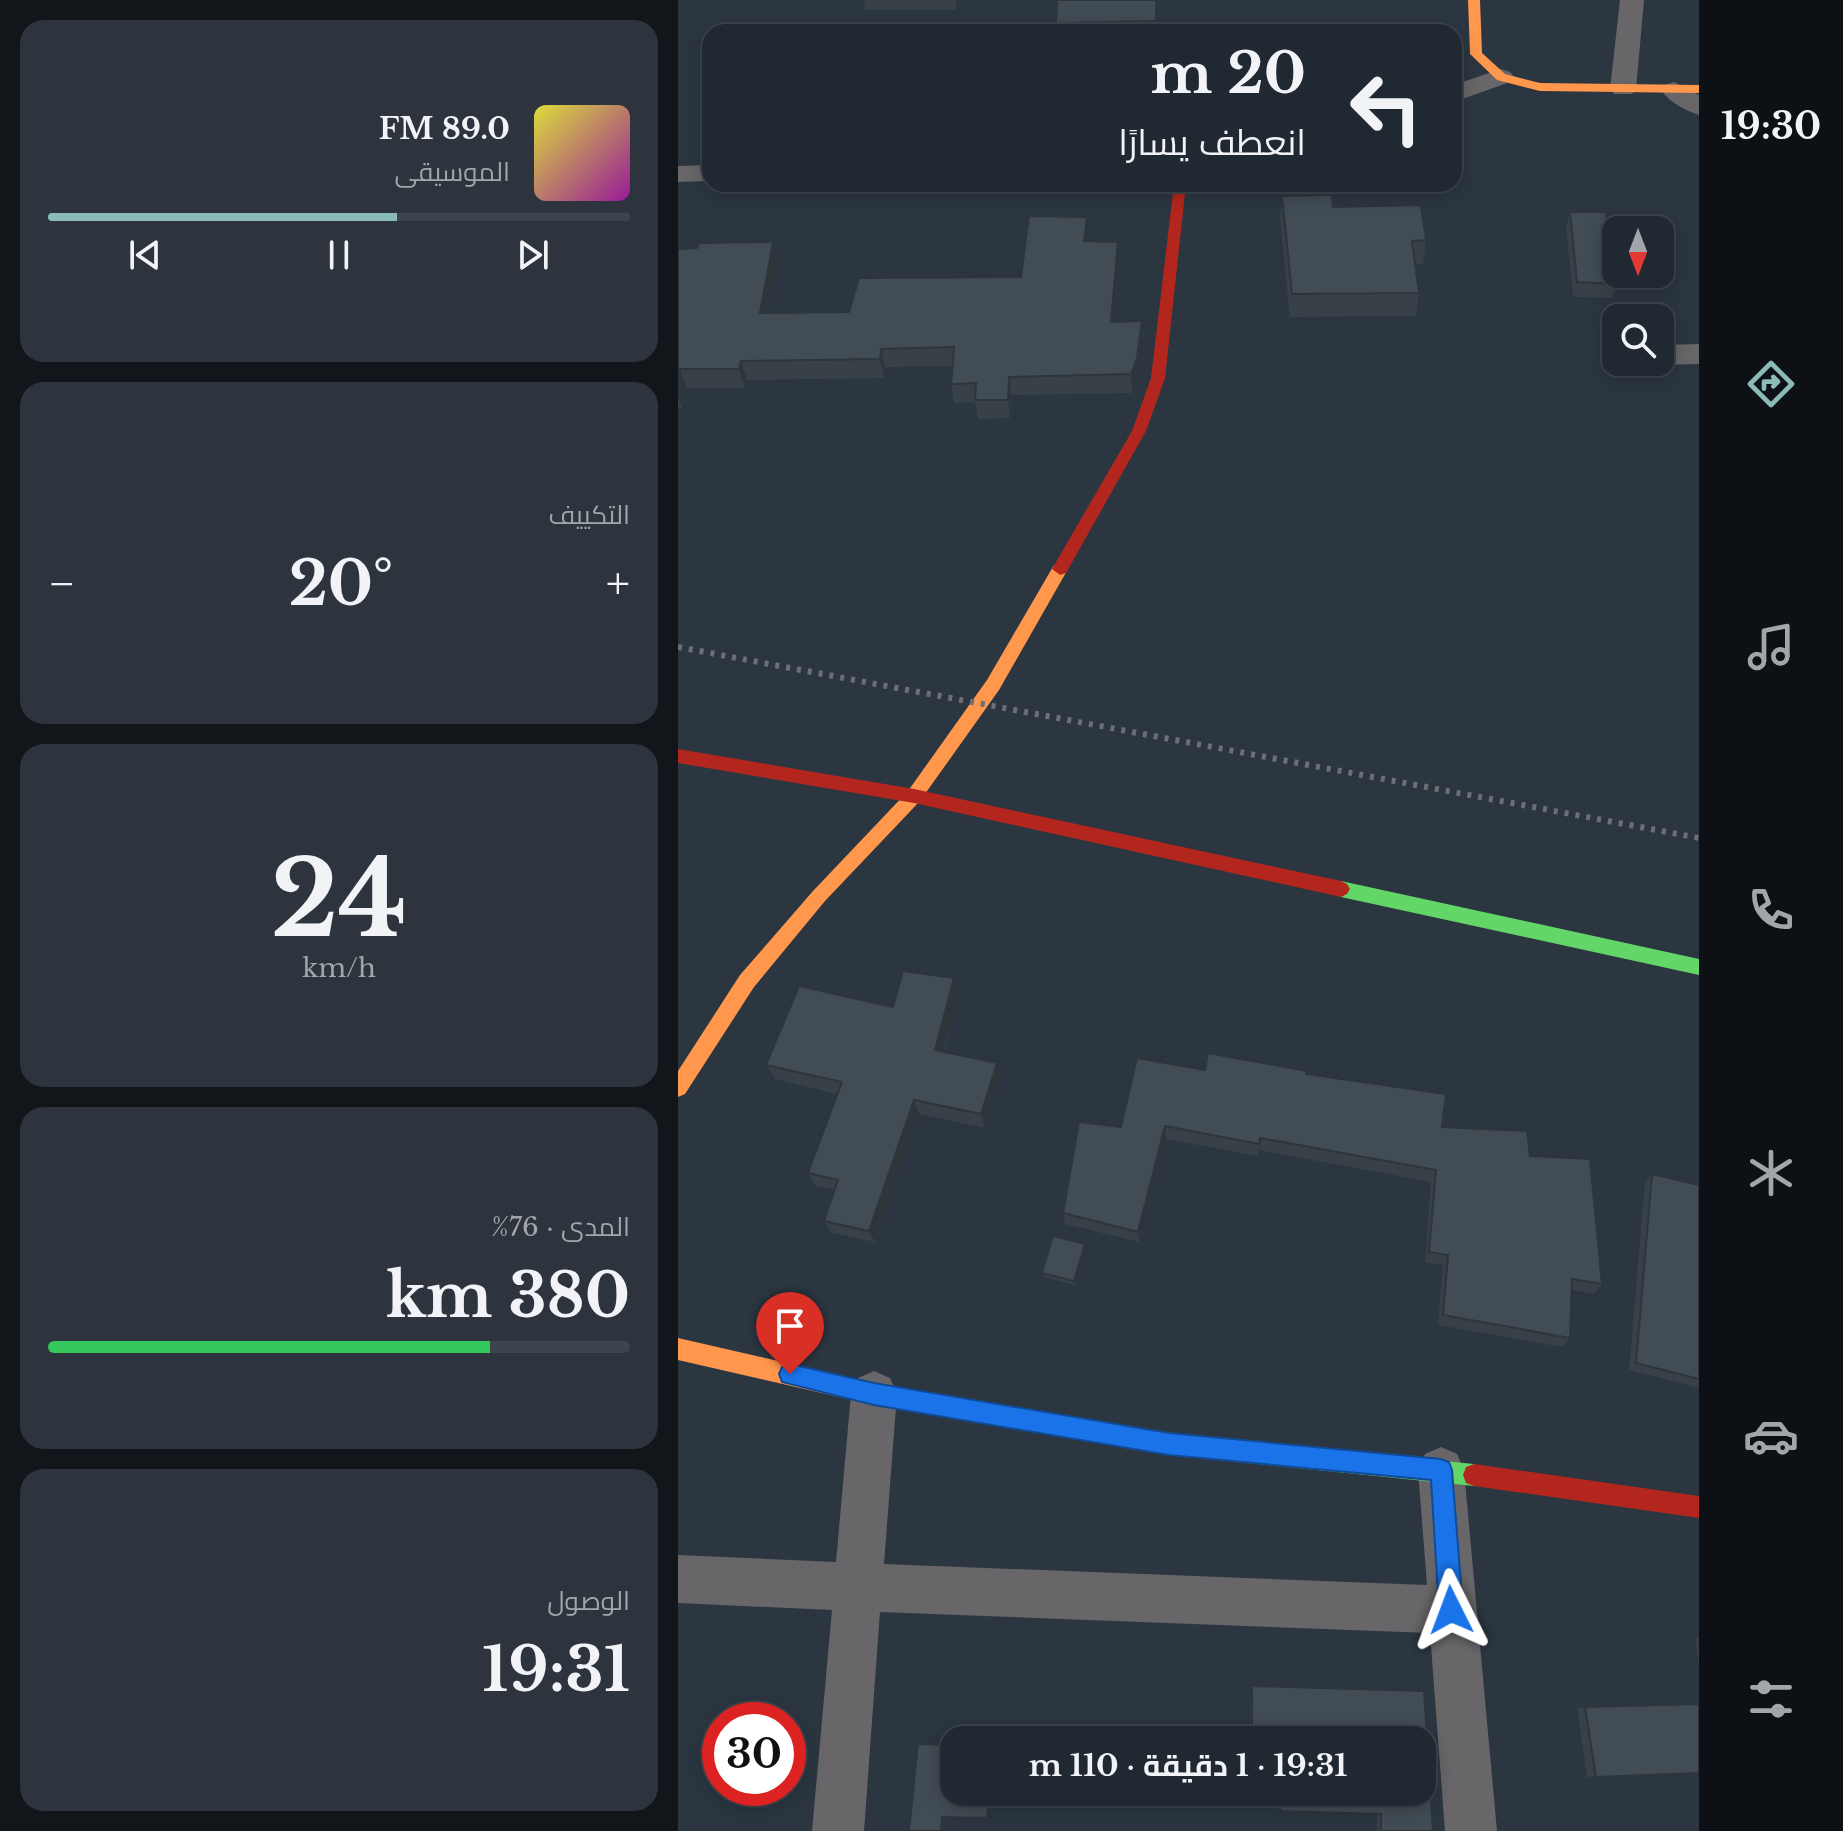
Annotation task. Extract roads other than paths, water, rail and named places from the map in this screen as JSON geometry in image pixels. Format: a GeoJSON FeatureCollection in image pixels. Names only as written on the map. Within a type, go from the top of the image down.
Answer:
{"type":"FeatureCollection","features":[{"type":"Feature","properties":{"kind":"street"},"geometry":{"type":"LineString","coordinates":[[1474,0],[1476,54],[1501,77],[1540,87],[1686,90],[1699,107]]}},
{"type":"Feature","properties":{"kind":"street"},"geometry":{"type":"LineString","coordinates":[[1623,89],[1632,0]]}},
{"type":"Feature","properties":{"kind":"street"},"geometry":{"type":"LineString","coordinates":[[1462,91],[1501,77]]}},
{"type":"Feature","properties":{"kind":"street"},"geometry":{"type":"LineString","coordinates":[[678,174],[702,173]]}},
{"type":"Feature","properties":{"kind":"street"},"geometry":{"type":"LineString","coordinates":[[678,1088],[747,981],[819,896],[914,796],[993,685],[1139,431],[1158,378],[1179,192]]}},
{"type":"Feature","properties":{"kind":"street"},"geometry":{"type":"LineString","coordinates":[[1674,355],[1699,354]]}},
{"type":"Feature","properties":{"kind":"street"},"geometry":{"type":"LineString","coordinates":[[678,756],[914,796],[1699,967]]}},
{"type":"Feature","properties":{"kind":"street"},"geometry":{"type":"LineString","coordinates":[[678,1349],[874,1394],[1169,1444],[1441,1470],[1699,1507]]}},
{"type":"Feature","properties":{"kind":"street"},"geometry":{"type":"LineString","coordinates":[[838,1831],[874,1394]]}},
{"type":"Feature","properties":{"kind":"street"},"geometry":{"type":"LineString","coordinates":[[1441,1470],[1471,1831]]}},
{"type":"Feature","properties":{"kind":"street"},"geometry":{"type":"LineString","coordinates":[[678,1579],[1163,1601],[1451,1610]]}},
{"type":"Feature","properties":{"kind":"railway"},"geometry":{"type":"LineString","coordinates":[[678,647],[1699,838]]}}]}
